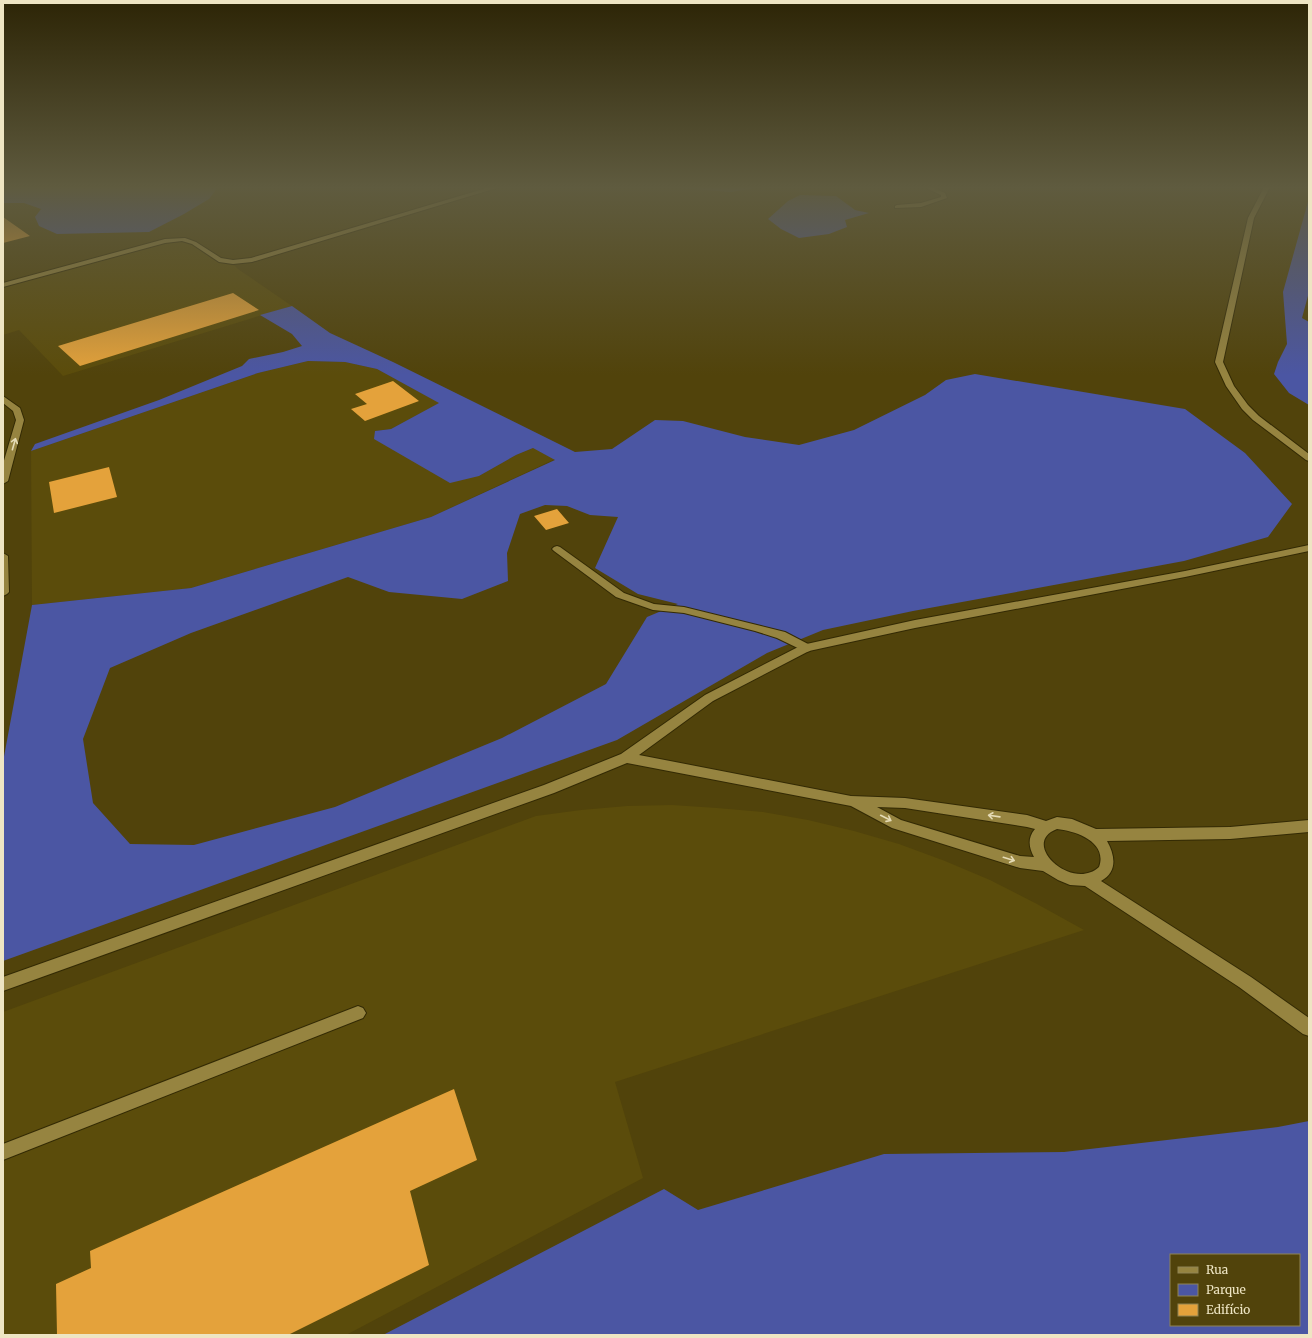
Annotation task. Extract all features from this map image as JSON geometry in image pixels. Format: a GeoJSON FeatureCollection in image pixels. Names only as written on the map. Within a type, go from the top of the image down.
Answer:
{"type":"FeatureCollection","features":[{"type":"Feature","properties":{"kind":"street"},"geometry":{"type":"LineString","coordinates":[[3,284],[133,249]]}},
{"type":"Feature","properties":{"kind":"street"},"geometry":{"type":"LineString","coordinates":[[203,249],[219,260],[233,262],[252,260],[288,249]]}},
{"type":"Feature","properties":{"kind":"street"},"geometry":{"type":"LineString","coordinates":[[1244,249],[1219,362],[1230,386],[1245,407],[1256,418],[1309,458]]}},
{"type":"Feature","properties":{"kind":"street"},"geometry":{"type":"LineString","coordinates":[[3,399],[17,410],[20,420],[3,481]]}},
{"type":"Feature","properties":{"kind":"street"},"geometry":{"type":"LineString","coordinates":[[3,984],[549,789],[626,758],[709,698],[806,648],[915,624],[1185,574],[1309,548]]}},
{"type":"Feature","properties":{"kind":"street"},"geometry":{"type":"LineString","coordinates":[[3,556],[3,592]]}},
{"type":"Feature","properties":{"kind":"street"},"geometry":{"type":"LineString","coordinates":[[626,758],[851,800],[904,803],[1027,821],[1046,827]]}},
{"type":"Feature","properties":{"kind":"street"},"geometry":{"type":"LineString","coordinates":[[851,800],[897,824],[1020,862],[1046,865]]}},
{"type":"Feature","properties":{"kind":"street"},"geometry":{"type":"LineString","coordinates":[[1057,823],[1070,824],[1082,828],[1094,835],[1102,844],[1107,854],[1108,863],[1104,871],[1097,877],[1087,880],[1065,877],[1046,865],[1041,858],[1036,843],[1037,836],[1046,827],[1057,823]]}},
{"type":"Feature","properties":{"kind":"street"},"geometry":{"type":"LineString","coordinates":[[1094,835],[1230,833],[1309,826]]}},
{"type":"Feature","properties":{"kind":"street"},"geometry":{"type":"LineString","coordinates":[[1087,880],[1245,982],[1309,1028]]}},
{"type":"Feature","properties":{"kind":"lane"},"geometry":{"type":"LineString","coordinates":[[557,548],[620,595],[653,606],[684,610],[757,628],[781,635],[806,648]]}},
{"type":"Feature","properties":{"kind":"lane"},"geometry":{"type":"LineString","coordinates":[[3,1152],[358,1013]]}},
{"type":"Feature","properties":{"kind":"shaded area"},"geometry":{"type":"Polygon","coordinates":[[[139,249],[199,249],[216,261],[235,266],[292,306],[63,376],[19,330],[3,335],[3,286],[139,249]]]}},
{"type":"Feature","properties":{"kind":"shaded area"},"geometry":{"type":"Polygon","coordinates":[[[308,361],[345,362],[377,369],[440,403],[391,429],[375,431],[479,476],[516,455],[533,448],[555,459],[431,517],[191,588],[32,605],[31,451],[258,373],[308,361]]]}},
{"type":"Feature","properties":{"kind":"shaded area"},"geometry":{"type":"Polygon","coordinates":[[[672,805],[763,812],[808,820],[899,844],[990,880],[1084,930],[615,1082],[643,1178],[346,1335],[3,1335],[3,1012],[536,816],[627,806],[672,805]]]}},
{"type":"Feature","properties":{"kind":"green space"},"geometry":{"type":"Polygon","coordinates":[[[1295,249],[1309,249],[1309,292],[1302,318],[1309,322],[1309,405],[1289,393],[1274,374],[1287,344],[1283,292],[1295,249]]]}},
{"type":"Feature","properties":{"kind":"green space"},"geometry":{"type":"Polygon","coordinates":[[[292,306],[330,333],[393,362],[575,452],[612,449],[655,420],[683,421],[745,437],[799,445],[854,430],[925,395],[946,380],[975,374],[1185,409],[1245,453],[1292,504],[1268,537],[1184,561],[913,611],[823,630],[767,653],[617,740],[3,961],[3,762],[32,605],[191,588],[431,517],[555,460],[533,448],[516,455],[479,476],[450,483],[374,439],[375,431],[391,429],[439,403],[377,369],[345,362],[308,361],[258,373],[31,451],[35,444],[159,400],[242,366],[249,359],[283,352],[302,346],[292,334],[260,315],[292,306]],[[545,505],[520,514],[507,553],[508,581],[462,599],[389,592],[348,577],[191,633],[110,668],[83,739],[93,803],[130,844],[194,845],[335,807],[502,738],[606,684],[647,617],[678,604],[638,594],[595,568],[618,517],[590,515],[567,506],[545,505]]]}},
{"type":"Feature","properties":{"kind":"green space"},"geometry":{"type":"Polygon","coordinates":[[[1309,1121],[1309,1335],[383,1335],[664,1189],[698,1210],[884,1154],[1064,1152],[1278,1127],[1309,1121]]]}},
{"type":"Feature","properties":{"kind":"building"},"geometry":{"type":"Polygon","coordinates":[[[233,293],[259,310],[80,366],[58,346],[233,293]]]}},
{"type":"Feature","properties":{"kind":"building"},"geometry":{"type":"Polygon","coordinates":[[[393,381],[419,401],[365,421],[351,409],[367,404],[355,394],[393,381]]]}},
{"type":"Feature","properties":{"kind":"building"},"geometry":{"type":"Polygon","coordinates":[[[109,467],[117,497],[54,513],[49,482],[109,467]]]}},
{"type":"Feature","properties":{"kind":"building"},"geometry":{"type":"Polygon","coordinates":[[[557,509],[569,523],[546,530],[534,516],[557,509]]]}},
{"type":"Feature","properties":{"kind":"building"},"geometry":{"type":"Polygon","coordinates":[[[454,1089],[477,1160],[410,1191],[429,1265],[288,1335],[57,1335],[56,1284],[91,1268],[90,1251],[454,1089]]]}}]}
